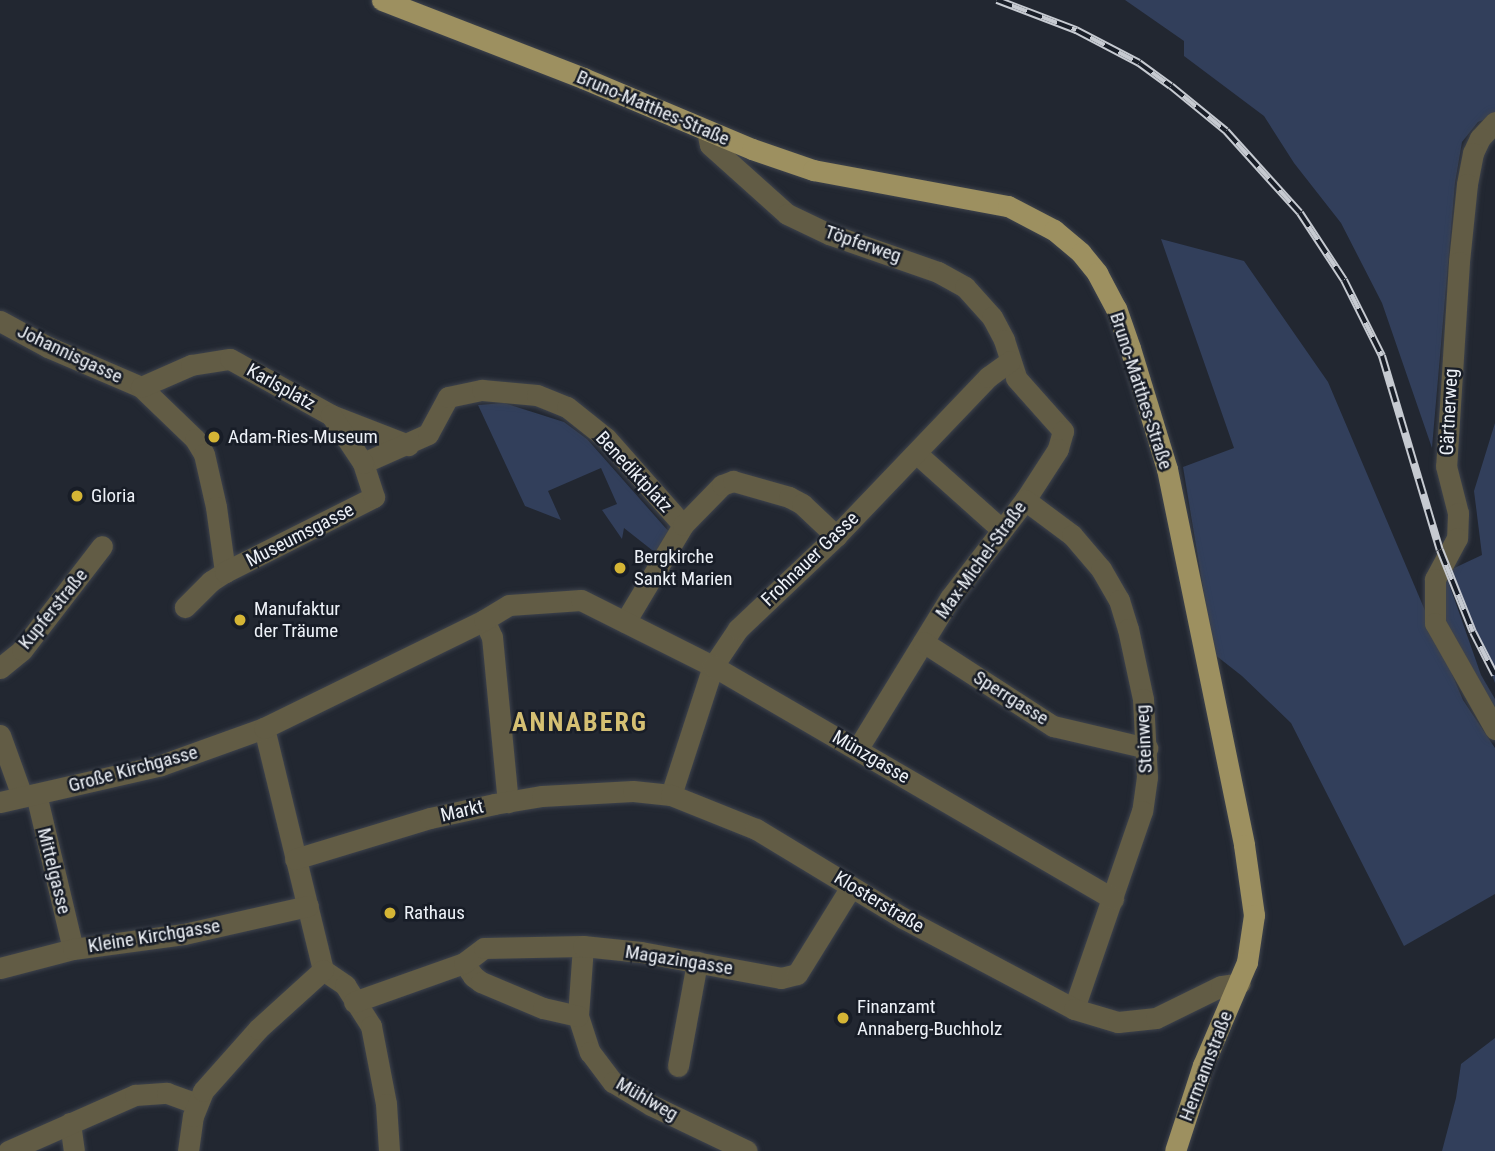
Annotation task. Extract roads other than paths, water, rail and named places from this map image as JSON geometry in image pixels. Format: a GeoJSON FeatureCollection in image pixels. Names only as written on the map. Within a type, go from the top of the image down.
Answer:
{"type":"FeatureCollection","features":[{"type":"Feature","properties":{"kind":"main road","name":"Bruno-Matthes-Straße"},"geometry":{"type":"LineString","coordinates":[[382,0],[583,78],[707,131],[813,170],[1008,206],[1054,230],[1081,253],[1097,273],[1116,308],[1167,468],[1244,845],[1254,915],[1247,962],[1240,983]]}},
{"type":"Feature","properties":{"kind":"main road","name":"Hermannstraße"},"geometry":{"type":"LineString","coordinates":[[1175,1151],[1203,1065],[1240,983]]}},
{"type":"Feature","properties":{"kind":"street","name":"Gärtnerweg"},"geometry":{"type":"LineString","coordinates":[[1495,122],[1480,138],[1473,153],[1467,184],[1459,262],[1446,466],[1458,513],[1457,538],[1434,579],[1435,623],[1495,729]]}},
{"type":"Feature","properties":{"kind":"street","name":"Töpferweg"},"geometry":{"type":"LineString","coordinates":[[707,131],[710,145],[787,214],[829,234],[938,272],[965,287],[992,317],[1004,340],[1013,370]]}},
{"type":"Feature","properties":{"kind":"street","name":"Johannisgasse"},"geometry":{"type":"LineString","coordinates":[[0,321],[48,348],[141,387],[195,439],[204,454],[225,572]]}},
{"type":"Feature","properties":{"kind":"street","name":"Johannisgasse"},"geometry":{"type":"LineString","coordinates":[[141,387],[191,365],[230,359]]}},
{"type":"Feature","properties":{"kind":"street","name":"Karlsplatz"},"geometry":{"type":"LineString","coordinates":[[230,359],[331,415],[408,444]]}},
{"type":"Feature","properties":{"kind":"street","name":"Frohnauer Gasse"},"geometry":{"type":"LineString","coordinates":[[671,795],[713,666],[738,629],[836,536],[988,377],[1013,370]]}},
{"type":"Feature","properties":{"kind":"street","name":"Max-Michel-Straße"},"geometry":{"type":"LineString","coordinates":[[858,748],[950,598],[1025,500],[1058,449],[1063,431],[1013,370]]}},
{"type":"Feature","properties":{"kind":"street","name":"Benediktplatz"},"geometry":{"type":"LineString","coordinates":[[408,444],[428,433],[448,397],[482,390],[537,395],[567,407],[606,438],[683,525]]}},
{"type":"Feature","properties":{"kind":"street","name":"Karlsplatz"},"geometry":{"type":"LineString","coordinates":[[331,415],[363,463],[374,497]]}},
{"type":"Feature","properties":{"kind":"street"},"geometry":{"type":"LineString","coordinates":[[363,463],[408,444]]}},
{"type":"Feature","properties":{"kind":"street"},"geometry":{"type":"LineString","coordinates":[[916,453],[1002,530]]}},
{"type":"Feature","properties":{"kind":"street"},"geometry":{"type":"LineString","coordinates":[[625,622],[683,525],[722,485],[733,481],[789,497],[802,504],[836,536]]}},
{"type":"Feature","properties":{"kind":"street","name":"Museumsgasse"},"geometry":{"type":"LineString","coordinates":[[225,572],[374,497]]}},
{"type":"Feature","properties":{"kind":"street","name":"Steinweg"},"geometry":{"type":"LineString","coordinates":[[1025,500],[1072,535],[1101,569],[1119,600],[1143,699],[1147,777],[1142,811],[1074,1009]]}},
{"type":"Feature","properties":{"kind":"street","name":"Kupferstraße"},"geometry":{"type":"LineString","coordinates":[[0,668],[22,650],[102,546]]}},
{"type":"Feature","properties":{"kind":"street"},"geometry":{"type":"LineString","coordinates":[[186,607],[211,581],[225,572]]}},
{"type":"Feature","properties":{"kind":"street","name":"Münzgasse"},"geometry":{"type":"LineString","coordinates":[[484,620],[509,605],[582,600],[713,666],[858,748],[1113,900]]}},
{"type":"Feature","properties":{"kind":"street"},"geometry":{"type":"LineString","coordinates":[[389,1151],[386,1104],[371,1026],[350,994],[323,970],[264,728],[484,620]]}},
{"type":"Feature","properties":{"kind":"street","name":"Markt"},"geometry":{"type":"LineString","coordinates":[[295,859],[430,818],[508,802],[492,637],[484,620]]}},
{"type":"Feature","properties":{"kind":"street","name":"Sperrgasse"},"geometry":{"type":"LineString","coordinates":[[923,642],[1053,726],[1147,748]]}},
{"type":"Feature","properties":{"kind":"street","name":"Große Kirchgasse"},"geometry":{"type":"LineString","coordinates":[[0,802],[161,765],[264,728]]}},
{"type":"Feature","properties":{"kind":"street","name":"Mittelgasse"},"geometry":{"type":"LineString","coordinates":[[0,735],[29,795],[73,949]]}},
{"type":"Feature","properties":{"kind":"street","name":"Klosterstraße"},"geometry":{"type":"LineString","coordinates":[[508,802],[633,791],[671,795],[756,829],[851,887],[1001,972],[1074,1009],[1118,1022],[1156,1018],[1221,986],[1240,983]]}},
{"type":"Feature","properties":{"kind":"street","name":"Magazingasse"},"geometry":{"type":"LineString","coordinates":[[350,994],[464,963],[484,948],[583,946],[697,962],[781,978],[797,974],[851,887]]}},
{"type":"Feature","properties":{"kind":"street","name":"Kleine Kirchgasse"},"geometry":{"type":"LineString","coordinates":[[0,968],[73,949],[184,934],[308,906]]}},
{"type":"Feature","properties":{"kind":"street","name":"Mühlweg"},"geometry":{"type":"LineString","coordinates":[[583,946],[578,1016],[590,1052],[613,1082],[734,1148]]}},
{"type":"Feature","properties":{"kind":"street"},"geometry":{"type":"LineString","coordinates":[[678,1066],[697,962]]}},
{"type":"Feature","properties":{"kind":"street"},"geometry":{"type":"LineString","coordinates":[[464,963],[481,982],[543,1008],[578,1016]]}},
{"type":"Feature","properties":{"kind":"street"},"geometry":{"type":"LineString","coordinates":[[188,1151],[197,1104],[204,1091],[258,1029],[323,970]]}},
{"type":"Feature","properties":{"kind":"street"},"geometry":{"type":"LineString","coordinates":[[8,1151],[135,1095],[167,1093],[197,1104]]}},
{"type":"Feature","properties":{"kind":"street"},"geometry":{"type":"LineString","coordinates":[[70,1123],[74,1151]]}},
{"type":"Feature","properties":{"kind":"railway"},"geometry":{"type":"LineString","coordinates":[[997,0],[1076,30],[1139,63],[1226,131],[1300,213],[1344,280],[1382,356],[1440,550],[1473,632],[1495,675]]}},
{"type":"Feature","properties":{"kind":"place","name":"Adam-Ries-Museum"},"geometry":{"type":"Point","coordinates":[214,437]}},
{"type":"Feature","properties":{"kind":"place","name":"Gloria"},"geometry":{"type":"Point","coordinates":[77,496]}},
{"type":"Feature","properties":{"kind":"place","name":"Bergkirche Sankt Marien"},"geometry":{"type":"Point","coordinates":[620,568]}},
{"type":"Feature","properties":{"kind":"place","name":"Manufaktur der Träume"},"geometry":{"type":"Point","coordinates":[240,620]}},
{"type":"Feature","properties":{"kind":"place","name":"Rathaus"},"geometry":{"type":"Point","coordinates":[390,913]}},
{"type":"Feature","properties":{"kind":"place","name":"Finanzamt Annaberg-Buchholz"},"geometry":{"type":"Point","coordinates":[843,1018]}},
{"type":"Feature","properties":{"kind":"district","name":"ANNABERG"},"geometry":{"type":"Point","coordinates":[580,723]}}]}
